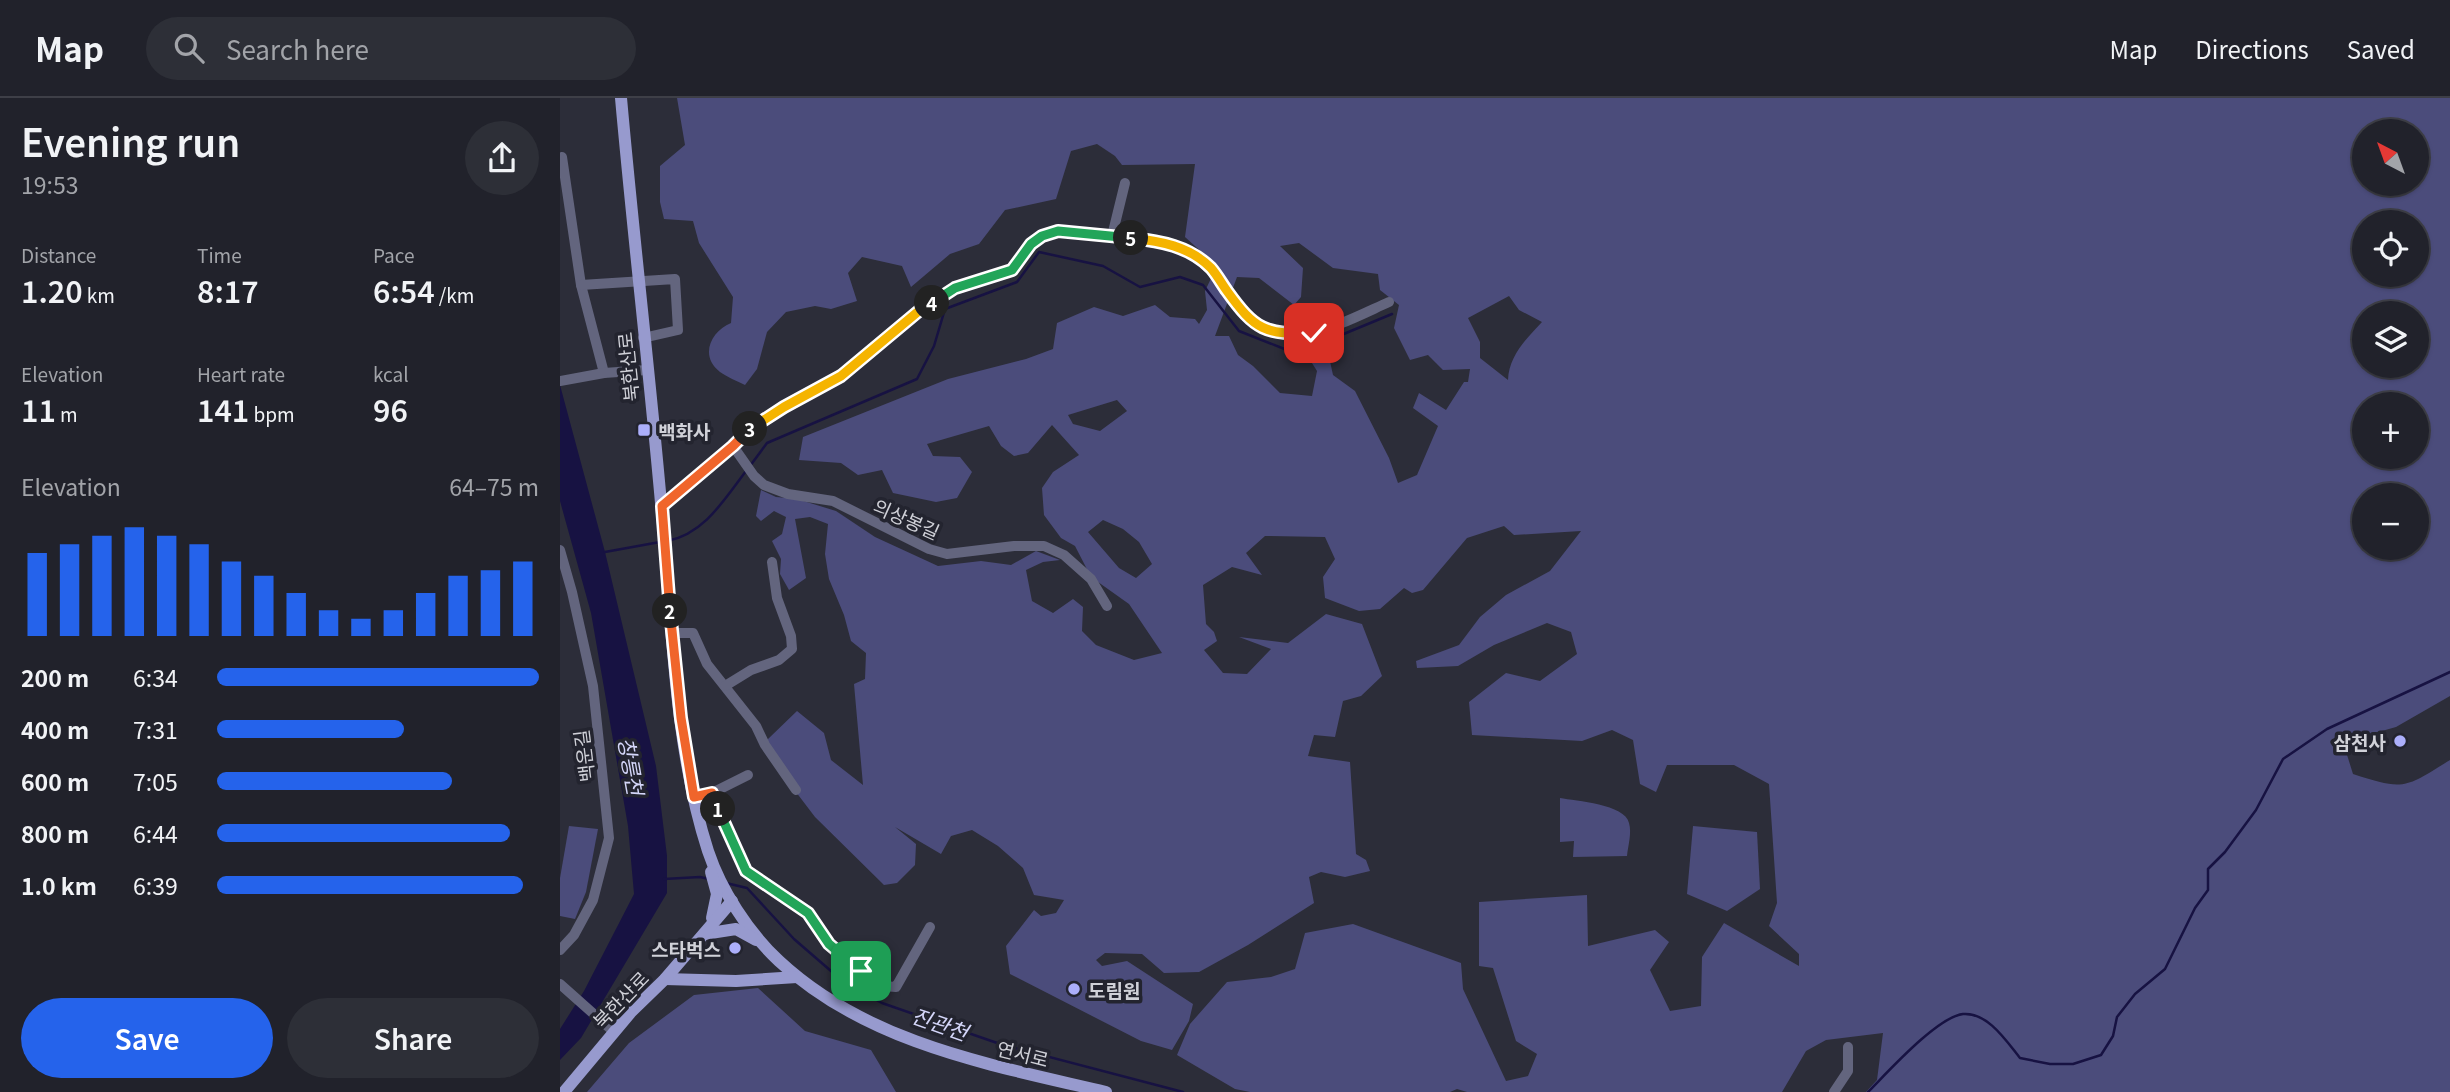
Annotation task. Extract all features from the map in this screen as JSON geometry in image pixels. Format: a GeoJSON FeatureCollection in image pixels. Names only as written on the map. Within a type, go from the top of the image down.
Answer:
{"type":"FeatureCollection","features":[{"type":"Feature","properties":{"kind":"main road","name":"북한산로"},"geometry":{"type":"LineString","coordinates":[[621,98],[672,633]]}},
{"type":"Feature","properties":{"kind":"main road"},"geometry":{"type":"LineString","coordinates":[[672,633],[681,718],[694,797],[717,894],[713,915],[704,934]]}},
{"type":"Feature","properties":{"kind":"main road","name":"연서로"},"geometry":{"type":"LineString","coordinates":[[709,854],[732,901],[767,949],[797,976],[831,1000],[867,1020],[923,1045],[1022,1074],[1106,1092]]}},
{"type":"Feature","properties":{"kind":"main road","name":"북한산로"},"geometry":{"type":"LineString","coordinates":[[564,1092],[631,1012],[665,979],[732,901]]}},
{"type":"Feature","properties":{"kind":"main road"},"geometry":{"type":"LineString","coordinates":[[704,934],[736,929],[767,949]]}},
{"type":"Feature","properties":{"kind":"main road"},"geometry":{"type":"LineString","coordinates":[[665,979],[736,981],[797,976]]}},
{"type":"Feature","properties":{"kind":"street","name":"북한산로"},"geometry":{"type":"LineString","coordinates":[[562,157],[581,285],[604,373]]}},
{"type":"Feature","properties":{"kind":"street"},"geometry":{"type":"LineString","coordinates":[[1112,236],[1125,183]]}},
{"type":"Feature","properties":{"kind":"street"},"geometry":{"type":"LineString","coordinates":[[662,506],[733,446],[754,424],[841,376],[920,310],[955,288],[1012,270],[1031,244],[1042,236],[1058,231],[1167,242],[1211,268],[1250,320],[1261,328],[1287,334],[1314,333],[1389,302]]}},
{"type":"Feature","properties":{"kind":"street"},"geometry":{"type":"LineString","coordinates":[[581,285],[675,279],[678,330],[643,338]]}},
{"type":"Feature","properties":{"kind":"street"},"geometry":{"type":"LineString","coordinates":[[563,381],[604,373],[647,370]]}},
{"type":"Feature","properties":{"kind":"street","name":"의상봉길"},"geometry":{"type":"LineString","coordinates":[[733,446],[754,476],[764,485],[788,494],[833,501],[929,549],[947,554],[1014,546],[1044,546],[1064,555],[1091,579],[1107,606]]}},
{"type":"Feature","properties":{"kind":"street","name":"백운길"},"geometry":{"type":"LineString","coordinates":[[560,550],[565,584],[593,686],[609,838],[593,900],[574,935],[560,950]]}},
{"type":"Feature","properties":{"kind":"street"},"geometry":{"type":"LineString","coordinates":[[725,686],[751,670],[779,660],[792,649],[791,636],[777,598],[772,562]]}},
{"type":"Feature","properties":{"kind":"street"},"geometry":{"type":"LineString","coordinates":[[672,633],[693,633],[707,664],[756,726],[765,745],[796,790]]}},
{"type":"Feature","properties":{"kind":"street"},"geometry":{"type":"LineString","coordinates":[[694,797],[712,793],[748,775]]}},
{"type":"Feature","properties":{"kind":"street"},"geometry":{"type":"LineString","coordinates":[[712,793],[746,871],[808,913],[829,944],[883,986],[896,987],[930,927]]}},
{"type":"Feature","properties":{"kind":"street"},"geometry":{"type":"LineString","coordinates":[[560,984],[614,1032]]}},
{"type":"Feature","properties":{"kind":"street"},"geometry":{"type":"LineString","coordinates":[[1834,1092],[1848,1072],[1848,1047]]}},
{"type":"Feature","properties":{"kind":"shaded area"},"geometry":{"type":"Polygon","coordinates":[[[677,98],[2450,98],[2450,696],[2396,727],[2343,742],[2353,774],[2384,783],[2404,784],[2413,781],[2450,760],[2450,1092],[1866,1092],[1877,1080],[1883,1033],[1826,1040],[1806,1051],[1782,1092],[1467,1092],[1457,1089],[1450,1092],[1250,1092],[1235,1089],[1177,1055],[1190,1024],[1227,982],[1271,977],[1295,969],[1305,933],[1353,924],[1461,963],[1463,989],[1506,1081],[1528,1076],[1537,1054],[1516,1041],[1493,968],[1479,966],[1479,902],[1587,895],[1588,946],[1655,930],[1669,942],[1650,970],[1670,1011],[1701,1006],[1702,957],[1724,923],[1799,966],[1799,954],[1769,926],[1777,903],[1769,784],[1734,765],[1667,765],[1656,792],[1640,784],[1633,740],[1612,730],[1582,741],[1472,735],[1469,702],[1506,673],[1540,681],[1577,654],[1571,632],[1547,623],[1494,645],[1458,666],[1417,668],[1416,661],[1459,645],[1480,617],[1506,595],[1550,571],[1581,531],[1514,535],[1504,526],[1467,538],[1423,590],[1412,593],[1404,588],[1380,609],[1359,611],[1325,598],[1323,577],[1335,559],[1325,537],[1265,536],[1246,553],[1262,575],[1232,567],[1203,585],[1206,624],[1214,632],[1217,641],[1204,650],[1223,673],[1247,674],[1271,649],[1239,637],[1288,643],[1326,614],[1362,624],[1382,676],[1361,696],[1343,701],[1335,737],[1314,735],[1308,756],[1350,762],[1356,854],[1366,860],[1370,871],[1345,877],[1321,872],[1309,877],[1314,903],[1199,972],[1164,973],[1142,954],[1105,953],[1096,960],[1102,966],[1127,961],[1193,1004],[1189,1021],[1172,1050],[1141,1041],[1010,974],[1006,946],[1034,910],[1041,916],[1056,913],[1064,900],[1034,895],[1023,868],[998,846],[972,830],[951,836],[941,854],[895,827],[916,844],[915,865],[897,883],[884,885],[815,817],[764,750],[768,739],[797,711],[824,733],[831,760],[863,785],[854,684],[865,679],[866,653],[851,641],[829,579],[825,554],[828,524],[810,517],[795,519],[806,578],[789,590],[780,574],[781,559],[772,541],[782,534],[786,517],[774,511],[761,521],[756,516],[761,490],[776,497],[797,499],[836,511],[875,537],[938,566],[981,561],[1011,565],[1036,551],[1060,560],[1043,562],[1026,570],[1032,601],[1053,613],[1073,599],[1083,607],[1082,631],[1096,645],[1134,660],[1162,653],[1129,604],[1091,577],[1075,546],[1061,538],[1044,515],[1042,488],[1053,472],[1079,455],[1052,425],[1028,453],[1014,456],[1001,446],[989,426],[927,444],[933,456],[960,457],[972,472],[957,498],[936,502],[893,493],[882,470],[858,475],[841,463],[799,460],[803,437],[948,379],[1026,359],[1053,349],[1057,323],[1094,307],[1123,316],[1155,305],[1170,317],[1195,319],[1199,324],[1207,310],[1205,291],[1217,266],[1185,237],[1195,164],[1122,165],[1115,156],[1097,144],[1071,151],[1056,199],[1005,210],[979,244],[950,254],[911,287],[902,266],[862,257],[848,273],[857,301],[831,309],[815,306],[786,312],[767,332],[757,369],[745,385],[720,372],[710,359],[710,344],[713,338],[731,323],[733,297],[699,243],[693,221],[664,219],[660,202],[660,166],[685,145],[677,98]],[[1299,243],[1280,246],[1303,268],[1301,297],[1294,305],[1259,278],[1237,277],[1215,336],[1229,336],[1238,355],[1280,393],[1312,396],[1317,371],[1305,352],[1326,343],[1333,375],[1355,391],[1389,458],[1398,483],[1417,475],[1438,426],[1413,408],[1419,393],[1446,410],[1464,382],[1468,382],[1470,369],[1443,370],[1428,355],[1410,360],[1394,328],[1399,305],[1380,290],[1378,274],[1333,268],[1299,243]],[[1509,296],[1468,318],[1480,342],[1480,358],[1508,380],[1515,356],[1524,341],[1542,322],[1519,310],[1509,296]],[[1117,400],[1068,415],[1073,424],[1100,431],[1127,411],[1117,400]],[[1103,520],[1088,532],[1119,568],[1136,578],[1152,564],[1139,542],[1123,529],[1103,520]]]}},
{"type":"Feature","properties":{"kind":"shaded area"},"geometry":{"type":"Polygon","coordinates":[[[1560,798],[1599,804],[1626,817],[1630,831],[1627,856],[1573,857],[1574,841],[1560,842],[1560,798]]]}},
{"type":"Feature","properties":{"kind":"shaded area"},"geometry":{"type":"Polygon","coordinates":[[[569,826],[598,829],[586,892],[575,919],[560,916],[560,878],[569,826]]]}},
{"type":"Feature","properties":{"kind":"shaded area"},"geometry":{"type":"Polygon","coordinates":[[[1693,826],[1757,832],[1760,889],[1727,911],[1687,894],[1693,826]]]}},
{"type":"Feature","properties":{"kind":"shaded area"},"geometry":{"type":"Polygon","coordinates":[[[758,988],[805,1031],[871,1050],[896,1092],[587,1092],[629,1043],[694,995],[758,988]]]}},
{"type":"Feature","properties":{"kind":"water","name":"창릉천"},"geometry":{"type":"Polygon","coordinates":[[[560,385],[605,552],[656,766],[667,856],[667,893],[581,1038],[560,1060],[560,1029],[584,991],[634,894],[628,826],[591,613],[560,501],[560,385]]]}},
{"type":"Feature","properties":{"kind":"waterway"},"geometry":{"type":"LineString","coordinates":[[750,466],[767,443],[917,379],[934,346],[945,309],[1017,282],[1039,252],[1103,266],[1140,287],[1180,277],[1203,285],[1239,331],[1287,350],[1334,338],[1392,314]]}},
{"type":"Feature","properties":{"kind":"waterway"},"geometry":{"type":"LineString","coordinates":[[667,541],[692,531],[702,523],[721,504],[746,471]]}},
{"type":"Feature","properties":{"kind":"waterway"},"geometry":{"type":"LineString","coordinates":[[605,552],[660,542]]}},
{"type":"Feature","properties":{"kind":"waterway"},"geometry":{"type":"LineString","coordinates":[[1868,1092],[1927,1035],[1952,1017],[1963,1014],[1981,1018],[1989,1023],[2020,1058],[2050,1064],[2073,1064],[2101,1055],[2113,1036],[2117,1017],[2135,994],[2165,969],[2195,908],[2208,890],[2208,869],[2225,852],[2256,810],[2283,759],[2327,729],[2450,672]]}},
{"type":"Feature","properties":{"kind":"waterway","name":"진관천"},"geometry":{"type":"LineString","coordinates":[[664,879],[709,879]]}},
{"type":"Feature","properties":{"kind":"waterway","name":"진관천"},"geometry":{"type":"LineString","coordinates":[[726,883],[747,888],[794,939],[846,984],[882,1003],[1000,1044],[1183,1092]]}},
{"type":"Feature","properties":{"kind":"place","name":"백화사"},"geometry":{"type":"Point","coordinates":[644,430]}},
{"type":"Feature","properties":{"kind":"place","name":"삼천사"},"geometry":{"type":"Point","coordinates":[2400,741]}},
{"type":"Feature","properties":{"kind":"place","name":"스타벅스"},"geometry":{"type":"Point","coordinates":[735,948]}},
{"type":"Feature","properties":{"kind":"place","name":"도림원"},"geometry":{"type":"Point","coordinates":[1074,989]}},
{"type":"Feature","properties":{"kind":"route"},"geometry":{"type":"LineString","coordinates":[[861,971],[829,944],[808,913],[746,871],[712,793],[694,797],[681,718],[662,506],[733,446],[754,424],[841,376],[920,310],[955,288],[1012,270],[1031,244],[1042,236],[1058,231],[1167,242],[1211,268],[1241,310],[1261,328],[1287,334],[1314,333]]}}]}
